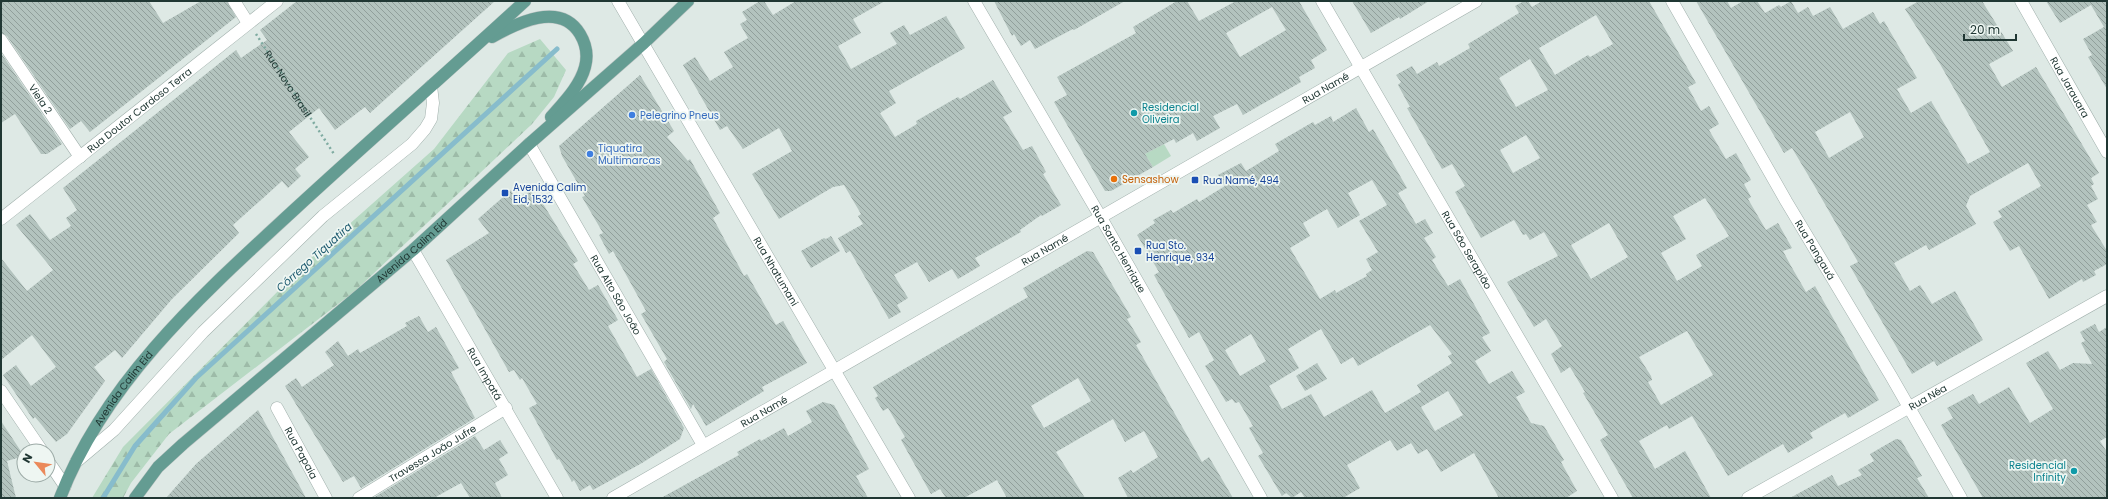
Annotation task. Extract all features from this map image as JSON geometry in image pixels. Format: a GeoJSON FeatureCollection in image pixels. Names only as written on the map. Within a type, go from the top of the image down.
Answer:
{"type":"FeatureCollection","features":[{"type":"Feature","properties":{"kind":"main road","name":"Avenida Calim Eid"},"geometry":{"type":"LineString","coordinates":[[60,498],[76,462],[98,424],[134,373],[168,331],[232,267],[525,1]]}},
{"type":"Feature","properties":{"kind":"main road","name":"Avenida Calim Eid"},"geometry":{"type":"LineString","coordinates":[[135,498],[158,467],[183,444],[412,250],[644,43],[688,1]]}},
{"type":"Feature","properties":{"kind":"main road"},"geometry":{"type":"LineString","coordinates":[[476,46],[515,24],[539,17],[554,18],[566,21],[581,35],[586,48],[586,60],[579,81],[529,144]]}},
{"type":"Feature","properties":{"kind":"street"},"geometry":{"type":"LineString","coordinates":[[234,1],[248,23]]}},
{"type":"Feature","properties":{"kind":"street","name":"Rua Doutor Cardoso Terra"},"geometry":{"type":"LineString","coordinates":[[1,219],[277,1]]}},
{"type":"Feature","properties":{"kind":"street","name":"Rua Nhatumani"},"geometry":{"type":"LineString","coordinates":[[618,1],[835,369],[909,498]]}},
{"type":"Feature","properties":{"kind":"street","name":"Rua Santo Henrique"},"geometry":{"type":"LineString","coordinates":[[974,1],[1100,216],[1261,498]]}},
{"type":"Feature","properties":{"kind":"street","name":"Rua São Serapião"},"geometry":{"type":"LineString","coordinates":[[1322,1],[1612,498]]}},
{"type":"Feature","properties":{"kind":"street","name":"Rua Namé"},"geometry":{"type":"LineString","coordinates":[[613,498],[1100,216],[1476,1]]}},
{"type":"Feature","properties":{"kind":"street","name":"Rua Pangauá"},"geometry":{"type":"LineString","coordinates":[[1672,1],[1782,194],[1909,407],[1961,498]]}},
{"type":"Feature","properties":{"kind":"street","name":"Rua Jarauara"},"geometry":{"type":"LineString","coordinates":[[2020,1],[2107,152]]}},
{"type":"Feature","properties":{"kind":"street","name":"Viela 2"},"geometry":{"type":"LineString","coordinates":[[1,40],[80,157]]}},
{"type":"Feature","properties":{"kind":"street"},"geometry":{"type":"LineString","coordinates":[[76,462],[114,430],[203,332],[323,216],[412,144],[425,129],[430,119],[433,104],[431,86]]}},
{"type":"Feature","properties":{"kind":"street","name":"Rua Alto São João"},"geometry":{"type":"LineString","coordinates":[[529,144],[703,445]]}},
{"type":"Feature","properties":{"kind":"street","name":"Rua Impatá"},"geometry":{"type":"LineString","coordinates":[[412,250],[506,408],[557,498]]}},
{"type":"Feature","properties":{"kind":"street","name":"Rua Néa"},"geometry":{"type":"LineString","coordinates":[[1748,498],[2107,296]]}},
{"type":"Feature","properties":{"kind":"street"},"geometry":{"type":"LineString","coordinates":[[1,391],[37,443]]}},
{"type":"Feature","properties":{"kind":"street","name":"Rua Papaia"},"geometry":{"type":"LineString","coordinates":[[276,408],[326,498]]}},
{"type":"Feature","properties":{"kind":"street","name":"Travessa João Jufre"},"geometry":{"type":"LineString","coordinates":[[359,498],[506,408]]}},
{"type":"Feature","properties":{"kind":"street"},"geometry":{"type":"LineString","coordinates":[[56,473],[65,486]]}},
{"type":"Feature","properties":{"kind":"path","name":"Rua Novo Brasil"},"geometry":{"type":"LineString","coordinates":[[248,23],[342,166]]}},
{"type":"Feature","properties":{"kind":"green space"},"geometry":{"type":"Polygon","coordinates":[[[540,39],[566,70],[554,97],[532,124],[355,291],[169,434],[131,483],[123,498],[92,498],[123,447],[310,259],[434,149],[508,53],[540,39]]]}},
{"type":"Feature","properties":{"kind":"green space"},"geometry":{"type":"Polygon","coordinates":[[[1164,144],[1171,156],[1153,167],[1145,154],[1164,144]]]}},
{"type":"Feature","properties":{"kind":"building"},"geometry":{"type":"Polygon","coordinates":[[[1,1],[149,1],[163,23],[201,1],[227,1],[236,17],[90,132],[81,121],[70,129],[7,36],[1,33],[1,1]]]}},
{"type":"Feature","properties":{"kind":"building"},"geometry":{"type":"Polygon","coordinates":[[[297,1],[495,1],[370,113],[365,107],[335,130],[319,108],[289,132],[309,157],[295,169],[301,176],[288,188],[282,181],[233,225],[239,233],[172,299],[122,358],[115,350],[94,367],[105,381],[67,434],[56,442],[35,417],[33,419],[3,375],[16,365],[31,386],[56,367],[32,335],[1,360],[1,258],[27,291],[53,270],[16,225],[30,214],[50,240],[71,226],[66,218],[77,210],[63,188],[236,50],[241,58],[267,40],[260,30],[297,1]]]}},
{"type":"Feature","properties":{"kind":"building"},"geometry":{"type":"Polygon","coordinates":[[[760,1],[764,1],[773,15],[796,1],[885,1],[853,19],[861,33],[838,46],[851,69],[897,44],[890,33],[904,25],[910,35],[946,16],[965,48],[889,91],[896,103],[880,113],[895,137],[917,124],[916,121],[958,97],[960,99],[993,80],[1012,112],[1003,117],[1023,150],[1032,146],[1046,172],[1043,174],[1061,205],[1042,216],[1041,215],[1020,230],[1021,232],[975,258],[980,266],[958,279],[952,269],[929,282],[917,262],[894,275],[908,298],[897,305],[901,312],[889,319],[850,251],[846,253],[838,238],[863,224],[858,216],[861,214],[844,185],[833,187],[779,219],[752,174],[792,151],[779,128],[743,149],[727,126],[720,130],[683,65],[695,57],[710,81],[733,67],[724,52],[748,38],[740,24],[747,20],[742,12],[760,1]]]}},
{"type":"Feature","properties":{"kind":"building"},"geometry":{"type":"Polygon","coordinates":[[[994,1],[1125,1],[1074,30],[1073,29],[1035,49],[1030,40],[1021,46],[1014,34],[1012,36],[994,1]]]}},
{"type":"Feature","properties":{"kind":"building"},"geometry":{"type":"Polygon","coordinates":[[[1177,1],[1187,1],[1199,21],[1236,1],[1299,1],[1327,50],[1311,60],[1315,68],[1299,77],[1301,82],[1243,115],[1237,104],[1213,116],[1220,128],[1197,141],[1193,133],[1176,143],[1174,139],[1145,154],[1153,167],[1111,191],[1105,191],[1054,102],[1067,95],[1057,77],[1136,33],[1133,27],[1177,1]],[[1272,7],[1226,33],[1240,57],[1286,30],[1272,7]]]}},
{"type":"Feature","properties":{"kind":"building"},"geometry":{"type":"Polygon","coordinates":[[[1352,1],[1429,1],[1400,19],[1399,17],[1371,33],[1352,1]]]}},
{"type":"Feature","properties":{"kind":"building"},"geometry":{"type":"Polygon","coordinates":[[[1524,1],[1528,1],[1532,7],[1542,1],[1649,1],[1696,83],[1688,87],[1701,111],[1709,106],[1719,124],[1709,130],[1726,159],[1736,153],[1751,180],[1744,184],[1751,197],[1748,199],[1766,230],[1778,223],[1792,248],[1783,251],[1791,266],[1806,292],[1815,286],[1879,400],[1848,418],[1845,413],[1810,433],[1813,438],[1788,453],[1783,444],[1728,476],[1692,416],[1669,429],[1667,425],[1639,441],[1655,469],[1685,451],[1711,498],[1633,498],[1600,440],[1608,435],[1583,393],[1585,392],[1570,367],[1561,373],[1551,354],[1562,346],[1546,319],[1534,327],[1507,282],[1558,256],[1544,232],[1530,240],[1526,234],[1523,235],[1514,220],[1481,238],[1455,192],[1465,186],[1452,164],[1442,169],[1407,108],[1410,107],[1398,85],[1401,82],[1396,75],[1412,66],[1417,74],[1437,62],[1439,66],[1470,48],[1468,44],[1519,13],[1515,6],[1524,1]],[[1596,15],[1539,48],[1555,75],[1588,55],[1590,57],[1613,44],[1596,15]],[[1530,59],[1499,78],[1516,107],[1548,90],[1530,59]],[[1526,135],[1500,150],[1513,173],[1540,158],[1526,135]],[[1705,198],[1673,216],[1686,239],[1661,253],[1677,281],[1702,266],[1696,255],[1729,236],[1705,198]],[[1609,223],[1571,245],[1591,279],[1628,257],[1609,223]],[[1687,331],[1639,357],[1652,380],[1648,382],[1661,405],[1713,375],[1687,331]]]}},
{"type":"Feature","properties":{"kind":"building"},"geometry":{"type":"Polygon","coordinates":[[[1696,1],[1727,1],[1731,8],[1743,1],[1757,1],[1765,13],[1779,5],[1781,7],[1791,1],[1798,13],[1808,7],[1813,16],[1830,7],[1843,29],[1873,12],[1880,24],[1884,21],[1917,78],[1897,89],[1911,113],[1931,101],[1968,164],[1990,152],[1940,64],[1905,9],[1919,1],[1982,1],[2013,51],[1989,64],[2002,87],[2036,67],[2099,173],[2091,178],[2094,184],[2091,186],[2098,199],[2087,205],[2097,222],[2091,225],[2107,251],[2107,264],[2094,271],[2096,275],[2083,282],[2082,279],[2049,299],[2019,246],[2010,251],[1993,222],[2002,217],[1998,211],[2041,186],[2028,163],[1970,196],[1966,206],[1976,224],[1929,250],[1926,245],[1894,263],[1910,291],[1920,285],[1932,304],[1955,291],[1983,340],[1937,366],[1934,361],[1912,374],[1850,266],[1858,262],[1814,185],[1792,148],[1784,153],[1696,1]],[[1850,112],[1815,132],[1829,158],[1864,137],[1850,112]]]}},
{"type":"Feature","properties":{"kind":"building"},"geometry":{"type":"Polygon","coordinates":[[[2046,1],[2107,1],[2107,89],[2088,57],[2092,55],[2083,39],[2104,27],[2091,5],[2060,23],[2046,1]]]}},
{"type":"Feature","properties":{"kind":"building"},"geometry":{"type":"Polygon","coordinates":[[[1,53],[62,144],[47,154],[41,154],[15,114],[1,123],[1,53]]]}},
{"type":"Feature","properties":{"kind":"building"},"geometry":{"type":"Polygon","coordinates":[[[640,75],[674,131],[667,137],[688,161],[690,159],[720,213],[713,218],[744,276],[747,274],[776,325],[783,321],[807,363],[762,387],[764,391],[706,426],[693,404],[691,409],[664,362],[667,359],[641,314],[646,311],[613,251],[609,254],[599,235],[603,233],[582,197],[585,196],[562,156],[559,146],[640,75]]]}},
{"type":"Feature","properties":{"kind":"building"},"geometry":{"type":"Polygon","coordinates":[[[1356,108],[1369,132],[1373,129],[1407,188],[1398,193],[1416,224],[1425,219],[1433,233],[1424,238],[1436,257],[1432,260],[1448,286],[1460,279],[1490,333],[1482,337],[1491,351],[1475,361],[1489,384],[1512,371],[1525,392],[1516,397],[1531,423],[1544,426],[1564,460],[1561,462],[1577,491],[1566,498],[1499,498],[1474,453],[1441,472],[1427,449],[1418,454],[1411,443],[1397,451],[1390,440],[1347,465],[1360,488],[1343,498],[1305,498],[1301,492],[1292,498],[1286,493],[1282,496],[1258,456],[1263,453],[1249,428],[1253,426],[1239,402],[1235,403],[1232,399],[1226,402],[1205,366],[1214,360],[1199,332],[1189,338],[1154,275],[1159,272],[1137,235],[1155,223],[1153,220],[1171,210],[1173,213],[1197,199],[1199,202],[1225,186],[1218,175],[1241,163],[1246,171],[1279,151],[1275,144],[1313,122],[1315,125],[1331,116],[1333,122],[1356,108]],[[1372,180],[1348,193],[1360,215],[1338,228],[1327,209],[1303,223],[1310,236],[1290,248],[1320,299],[1335,290],[1336,293],[1367,276],[1366,274],[1372,270],[1366,259],[1378,252],[1359,221],[1387,205],[1372,180]],[[1430,325],[1358,366],[1353,357],[1341,364],[1321,329],[1288,349],[1299,368],[1269,386],[1282,409],[1311,394],[1324,417],[1372,390],[1385,413],[1421,392],[1417,385],[1452,363],[1448,356],[1452,354],[1430,325]],[[1251,334],[1225,350],[1240,376],[1266,361],[1251,334]],[[1448,391],[1421,407],[1435,431],[1463,415],[1448,391]]]}},
{"type":"Feature","properties":{"kind":"building"},"geometry":{"type":"Polygon","coordinates":[[[511,190],[516,199],[531,190],[534,195],[537,194],[578,261],[573,264],[589,290],[598,285],[618,320],[608,326],[637,377],[651,369],[684,428],[680,439],[642,463],[593,490],[590,485],[580,491],[574,480],[572,482],[559,459],[557,460],[529,408],[537,404],[522,378],[520,380],[514,370],[509,372],[446,260],[489,233],[478,219],[511,190]]]}},
{"type":"Feature","properties":{"kind":"building"},"geometry":{"type":"Polygon","coordinates":[[[831,236],[840,251],[811,268],[801,251],[824,238],[826,239],[831,236]]]}},
{"type":"Feature","properties":{"kind":"building"},"geometry":{"type":"Polygon","coordinates":[[[1087,251],[1093,252],[1131,317],[1127,319],[1141,342],[1136,345],[1202,462],[1209,457],[1233,498],[1128,498],[1118,478],[1131,470],[1133,473],[1158,457],[1144,431],[1125,442],[1113,419],[1056,452],[1085,498],[1007,498],[997,480],[964,498],[946,498],[940,489],[931,494],[901,440],[905,437],[888,408],[883,411],[875,398],[878,396],[873,387],[1028,297],[1023,288],[1087,251]],[[1078,378],[1031,406],[1044,428],[1091,401],[1078,378]]]}},
{"type":"Feature","properties":{"kind":"building"},"geometry":{"type":"Polygon","coordinates":[[[419,316],[428,332],[436,327],[459,368],[451,372],[475,418],[361,488],[354,476],[343,482],[285,386],[296,378],[302,387],[334,365],[325,352],[338,341],[348,356],[358,349],[360,353],[407,326],[405,323],[419,316]]]}},
{"type":"Feature","properties":{"kind":"building"},"geometry":{"type":"Polygon","coordinates":[[[2095,324],[2099,332],[2107,327],[2107,437],[2100,441],[2107,452],[2107,498],[1983,498],[1941,425],[1953,418],[1947,408],[1973,394],[1979,404],[2009,387],[2030,423],[2053,409],[2026,363],[2048,351],[2060,370],[2073,363],[2092,364],[2081,343],[2085,341],[2080,332],[2095,324]]]}},
{"type":"Feature","properties":{"kind":"building"},"geometry":{"type":"Polygon","coordinates":[[[1317,363],[1327,379],[1305,391],[1296,376],[1317,363]]]}},
{"type":"Feature","properties":{"kind":"building"},"geometry":{"type":"Polygon","coordinates":[[[823,402],[834,405],[869,469],[856,476],[868,498],[661,498],[739,455],[737,452],[760,439],[761,441],[784,428],[788,436],[812,422],[806,411],[823,402]]]}},
{"type":"Feature","properties":{"kind":"building"},"geometry":{"type":"Polygon","coordinates":[[[258,410],[306,498],[166,498],[196,464],[258,410]]]}},
{"type":"Feature","properties":{"kind":"building"},"geometry":{"type":"Polygon","coordinates":[[[1,421],[16,444],[16,458],[7,461],[16,498],[1,498],[1,421]]]}},
{"type":"Feature","properties":{"kind":"building"},"geometry":{"type":"Polygon","coordinates":[[[475,436],[484,450],[500,440],[508,453],[499,459],[508,475],[495,483],[502,498],[470,498],[461,483],[434,498],[373,498],[475,436]]]}},
{"type":"Feature","properties":{"kind":"building"},"geometry":{"type":"Polygon","coordinates":[[[1896,439],[1901,440],[1922,476],[1917,478],[1929,498],[1790,498],[1832,475],[1838,486],[1862,475],[1858,470],[1874,461],[1870,454],[1896,439]]]}},
{"type":"Feature","properties":{"kind":"waterway","name":"Córrego Tiquatira"},"geometry":{"type":"LineString","coordinates":[[103,498],[135,446],[196,378],[557,49]]}},
{"type":"Feature","properties":{"kind":"place","name":"Residencial Oliveira"},"geometry":{"type":"Point","coordinates":[1134,113]}},
{"type":"Feature","properties":{"kind":"place","name":"Pelegrino Pneus"},"geometry":{"type":"Point","coordinates":[632,115]}},
{"type":"Feature","properties":{"kind":"place","name":"Tiquatira Multimarcas"},"geometry":{"type":"Point","coordinates":[590,154]}},
{"type":"Feature","properties":{"kind":"place","name":"Sensashow"},"geometry":{"type":"Point","coordinates":[1114,179]}},
{"type":"Feature","properties":{"kind":"place","name":"Rua Namé, 494"},"geometry":{"type":"Point","coordinates":[1195,180]}},
{"type":"Feature","properties":{"kind":"place","name":"Avenida Calim Eid, 1532"},"geometry":{"type":"Point","coordinates":[505,193]}},
{"type":"Feature","properties":{"kind":"place","name":"Rua Sto. Henrique, 934"},"geometry":{"type":"Point","coordinates":[1138,251]}},
{"type":"Feature","properties":{"kind":"place","name":"Residencial Infinity"},"geometry":{"type":"Point","coordinates":[2074,471]}}]}
